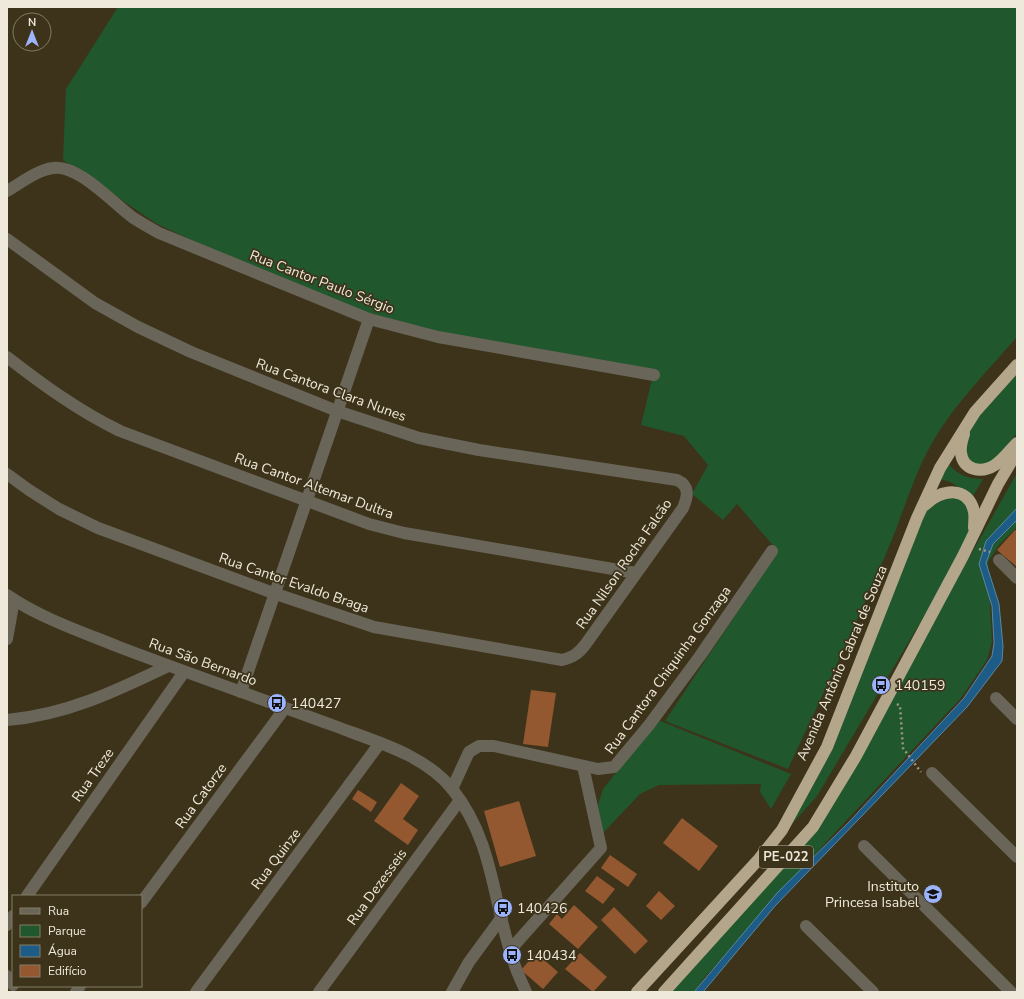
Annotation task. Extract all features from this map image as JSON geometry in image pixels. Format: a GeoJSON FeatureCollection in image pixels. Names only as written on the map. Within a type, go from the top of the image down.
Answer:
{"type":"FeatureCollection","features":[{"type":"Feature","properties":{"kind":"highway","name":"Avenida Antônio Cabral de Souza"},"geometry":{"type":"LineString","coordinates":[[637,992],[759,859],[782,830],[827,747],[922,508],[940,468],[975,412],[1017,365]]}},
{"type":"Feature","properties":{"kind":"highway"},"geometry":{"type":"LineString","coordinates":[[966,426],[960,453],[967,467],[975,470],[986,470],[996,465],[1017,443]]}},
{"type":"Feature","properties":{"kind":"highway","name":"PE-022"},"geometry":{"type":"LineString","coordinates":[[664,992],[813,827],[856,756],[963,556],[998,484],[1017,452]]}},
{"type":"Feature","properties":{"kind":"highway"},"geometry":{"type":"LineString","coordinates":[[922,508],[938,494],[957,492],[964,495],[972,506],[974,531]]}},
{"type":"Feature","properties":{"kind":"street","name":"Rua Cantor Paulo Sérgio"},"geometry":{"type":"LineString","coordinates":[[7,191],[45,169],[64,168],[79,175],[133,218],[159,233],[369,319],[438,337],[654,375]]}},
{"type":"Feature","properties":{"kind":"street","name":"Rua Cantora Clara Nunes"},"geometry":{"type":"LineString","coordinates":[[7,239],[95,304],[138,327],[191,352],[337,411],[419,438],[479,450],[677,480]]}},
{"type":"Feature","properties":{"kind":"street"},"geometry":{"type":"LineString","coordinates":[[241,692],[276,594],[369,319]]}},
{"type":"Feature","properties":{"kind":"street","name":"Rua Cantor Altemar Dultra"},"geometry":{"type":"LineString","coordinates":[[7,357],[50,389],[95,419],[120,431],[369,524],[404,533],[636,574]]}},
{"type":"Feature","properties":{"kind":"street","name":"Rua Cantor Evaldo Braga"},"geometry":{"type":"LineString","coordinates":[[7,474],[59,509],[98,528],[276,594],[374,627],[562,660],[572,658],[579,653],[585,645]]}},
{"type":"Feature","properties":{"kind":"street","name":"Rua Nilson Rocha Falcão"},"geometry":{"type":"LineString","coordinates":[[585,645],[683,508],[687,498],[687,490],[684,484],[677,480]]}},
{"type":"Feature","properties":{"kind":"street","name":"Rua Cantora Chiquinha Gonzaga"},"geometry":{"type":"LineString","coordinates":[[452,789],[469,752],[479,746],[494,746],[583,766],[606,769],[614,767],[619,763],[696,662],[772,551]]}},
{"type":"Feature","properties":{"kind":"street"},"geometry":{"type":"LineString","coordinates":[[997,557],[1017,578]]}},
{"type":"Feature","properties":{"kind":"street"},"geometry":{"type":"LineString","coordinates":[[7,639],[10,597]]}},
{"type":"Feature","properties":{"kind":"street","name":"Rua São Bernardo"},"geometry":{"type":"LineString","coordinates":[[10,597],[66,625],[168,666],[380,743],[425,765],[452,789],[460,800],[482,842],[510,950],[527,991]]}},
{"type":"Feature","properties":{"kind":"street"},"geometry":{"type":"LineString","coordinates":[[7,720],[23,719],[68,709],[109,695],[168,666]]}},
{"type":"Feature","properties":{"kind":"street","name":"Rua Treze"},"geometry":{"type":"LineString","coordinates":[[28,895],[184,672]]}},
{"type":"Feature","properties":{"kind":"street"},"geometry":{"type":"LineString","coordinates":[[996,698],[1017,719]]}},
{"type":"Feature","properties":{"kind":"street","name":"Rua Catorze"},"geometry":{"type":"LineString","coordinates":[[142,902],[285,708]]}},
{"type":"Feature","properties":{"kind":"street","name":"Rua Quinze"},"geometry":{"type":"LineString","coordinates":[[196,992],[380,743]]}},
{"type":"Feature","properties":{"kind":"street"},"geometry":{"type":"LineString","coordinates":[[510,950],[601,848],[583,766]]}},
{"type":"Feature","properties":{"kind":"street"},"geometry":{"type":"LineString","coordinates":[[932,773],[1017,857]]}},
{"type":"Feature","properties":{"kind":"street","name":"Rua Dezesseis"},"geometry":{"type":"LineString","coordinates":[[319,992],[460,800]]}},
{"type":"Feature","properties":{"kind":"street"},"geometry":{"type":"LineString","coordinates":[[864,846],[1011,992]]}},
{"type":"Feature","properties":{"kind":"street"},"geometry":{"type":"LineString","coordinates":[[452,992],[469,962],[502,917]]}},
{"type":"Feature","properties":{"kind":"street"},"geometry":{"type":"LineString","coordinates":[[806,926],[873,992]]}},
{"type":"Feature","properties":{"kind":"path"},"geometry":{"type":"LineString","coordinates":[[978,549],[997,557]]}},
{"type":"Feature","properties":{"kind":"path"},"geometry":{"type":"LineString","coordinates":[[888,695],[900,706],[903,748],[917,767]]}},
{"type":"Feature","properties":{"kind":"green space"},"geometry":{"type":"Polygon","coordinates":[[[118,7],[1017,7],[1017,337],[974,386],[943,425],[921,464],[894,535],[864,604],[788,769],[665,721],[778,551],[737,504],[723,520],[692,494],[708,465],[684,436],[641,425],[652,379],[367,321],[157,224],[63,160],[66,89],[118,7]]]}},
{"type":"Feature","properties":{"kind":"green space"},"geometry":{"type":"Polygon","coordinates":[[[1017,368],[1017,433],[999,457],[984,466],[969,465],[963,457],[968,426],[1017,368]]]}},
{"type":"Feature","properties":{"kind":"green space"},"geometry":{"type":"Polygon","coordinates":[[[947,462],[963,475],[983,479],[970,501],[963,492],[952,483],[936,479],[947,462]]]}},
{"type":"Feature","properties":{"kind":"green space"},"geometry":{"type":"Polygon","coordinates":[[[1017,473],[1017,527],[999,545],[988,562],[992,642],[987,660],[961,698],[830,838],[705,977],[694,992],[670,992],[815,830],[1017,473]]]}},
{"type":"Feature","properties":{"kind":"green space"},"geometry":{"type":"Polygon","coordinates":[[[950,493],[968,504],[972,530],[961,554],[817,796],[792,824],[920,515],[950,493]]]}},
{"type":"Feature","properties":{"kind":"green space"},"geometry":{"type":"Polygon","coordinates":[[[658,720],[791,774],[771,809],[760,792],[761,784],[659,785],[640,794],[602,834],[597,808],[603,789],[658,720]]]}},
{"type":"Feature","properties":{"kind":"water"},"geometry":{"type":"Polygon","coordinates":[[[1017,508],[1017,520],[993,544],[986,563],[999,604],[1003,646],[1002,661],[967,707],[775,906],[703,992],[694,992],[778,892],[849,822],[964,698],[992,656],[994,643],[992,606],[979,564],[986,541],[1017,508]]]}},
{"type":"Feature","properties":{"kind":"building"},"geometry":{"type":"Polygon","coordinates":[[[1015,530],[1017,531],[1017,567],[997,550],[1015,530]]]}},
{"type":"Feature","properties":{"kind":"building"},"geometry":{"type":"Polygon","coordinates":[[[531,690],[556,693],[548,747],[523,744],[531,690]]]}},
{"type":"Feature","properties":{"kind":"building"},"geometry":{"type":"Polygon","coordinates":[[[401,783],[419,796],[403,819],[418,830],[408,845],[374,821],[401,783]]]}},
{"type":"Feature","properties":{"kind":"building"},"geometry":{"type":"Polygon","coordinates":[[[358,790],[377,802],[371,812],[352,799],[358,790]]]}},
{"type":"Feature","properties":{"kind":"building"},"geometry":{"type":"Polygon","coordinates":[[[519,801],[536,856],[500,867],[484,811],[519,801]]]}},
{"type":"Feature","properties":{"kind":"building"},"geometry":{"type":"Polygon","coordinates":[[[682,818],[718,846],[699,871],[663,843],[682,818]]]}},
{"type":"Feature","properties":{"kind":"building"},"geometry":{"type":"Polygon","coordinates":[[[610,855],[637,874],[628,887],[601,868],[610,855]]]}},
{"type":"Feature","properties":{"kind":"building"},"geometry":{"type":"Polygon","coordinates":[[[597,876],[615,889],[603,904],[585,891],[597,876]]]}},
{"type":"Feature","properties":{"kind":"building"},"geometry":{"type":"Polygon","coordinates":[[[659,891],[675,906],[661,920],[646,906],[659,891]]]}},
{"type":"Feature","properties":{"kind":"building"},"geometry":{"type":"Polygon","coordinates":[[[574,905],[598,927],[578,949],[549,924],[557,914],[562,919],[574,905]]]}},
{"type":"Feature","properties":{"kind":"building"},"geometry":{"type":"Polygon","coordinates":[[[614,907],[648,941],[635,954],[601,920],[614,907]]]}},
{"type":"Feature","properties":{"kind":"building"},"geometry":{"type":"Polygon","coordinates":[[[536,953],[558,972],[543,989],[521,970],[536,953]]]}},
{"type":"Feature","properties":{"kind":"building"},"geometry":{"type":"Polygon","coordinates":[[[580,953],[607,977],[593,992],[565,969],[580,953]]]}},
{"type":"Feature","properties":{"kind":"place","name":"140159"},"geometry":{"type":"Point","coordinates":[881,685]}},
{"type":"Feature","properties":{"kind":"place","name":"140427"},"geometry":{"type":"Point","coordinates":[277,703]}},
{"type":"Feature","properties":{"kind":"place","name":"Instituto Princesa Isabel"},"geometry":{"type":"Point","coordinates":[933,894]}},
{"type":"Feature","properties":{"kind":"place","name":"140426"},"geometry":{"type":"Point","coordinates":[503,908]}},
{"type":"Feature","properties":{"kind":"place","name":"140434"},"geometry":{"type":"Point","coordinates":[512,955]}}]}
